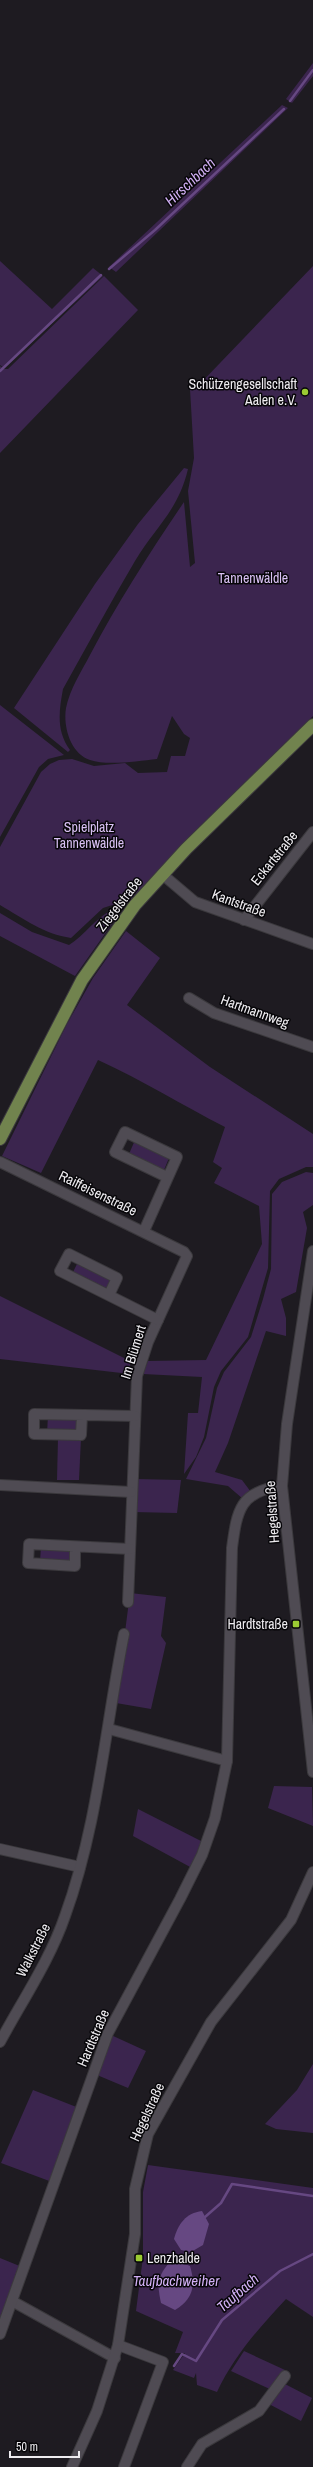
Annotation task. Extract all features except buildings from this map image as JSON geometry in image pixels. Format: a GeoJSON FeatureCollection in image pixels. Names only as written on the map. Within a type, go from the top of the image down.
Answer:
{"type":"FeatureCollection","features":[{"type":"Feature","properties":{"kind":"main road","name":"Ziegelstraße"},"geometry":{"type":"LineString","coordinates":[[0,1139],[82,980],[134,905],[162,874],[313,725]]}},
{"type":"Feature","properties":{"kind":"street","name":"Eckartstraße"},"geometry":{"type":"LineString","coordinates":[[244,920],[313,832]]}},
{"type":"Feature","properties":{"kind":"street","name":"Kantstraße"},"geometry":{"type":"LineString","coordinates":[[162,874],[195,902],[313,944]]}},
{"type":"Feature","properties":{"kind":"street","name":"Hartmannweg"},"geometry":{"type":"LineString","coordinates":[[189,998],[214,1012],[313,1047]]}},
{"type":"Feature","properties":{"kind":"street"},"geometry":{"type":"LineString","coordinates":[[144,1230],[177,1157],[125,1132],[116,1152],[167,1177]]}},
{"type":"Feature","properties":{"kind":"street","name":"Raiffeisenstraße"},"geometry":{"type":"LineString","coordinates":[[0,1162],[144,1230],[184,1252]]}},
{"type":"Feature","properties":{"kind":"street","name":"Hegelstraße"},"geometry":{"type":"LineString","coordinates":[[313,1251],[287,1424],[282,1486],[313,1772]]}},
{"type":"Feature","properties":{"kind":"street","name":"Im Blümert"},"geometry":{"type":"LineString","coordinates":[[128,1602],[131,1492],[137,1376],[158,1320],[187,1256],[184,1252]]}},
{"type":"Feature","properties":{"kind":"street"},"geometry":{"type":"LineString","coordinates":[[109,1295],[117,1278],[69,1254],[60,1271],[158,1320]]}},
{"type":"Feature","properties":{"kind":"street"},"geometry":{"type":"LineString","coordinates":[[82,1415],[82,1435],[34,1434],[34,1414],[135,1416]]}},
{"type":"Feature","properties":{"kind":"street"},"geometry":{"type":"LineString","coordinates":[[0,1485],[131,1492]]}},
{"type":"Feature","properties":{"kind":"street","name":"Hardtstraße"},"geometry":{"type":"LineString","coordinates":[[0,2334],[108,2033],[202,1855],[215,1818],[227,1761],[232,1548],[235,1526],[242,1507],[252,1493],[264,1488],[282,1486]]}},
{"type":"Feature","properties":{"kind":"street"},"geometry":{"type":"LineString","coordinates":[[75,1547],[75,1566],[28,1563],[29,1544],[130,1548]]}},
{"type":"Feature","properties":{"kind":"street","name":"Walkstraße"},"geometry":{"type":"LineString","coordinates":[[0,2042],[58,1934],[80,1867],[109,1729],[124,1634]]}},
{"type":"Feature","properties":{"kind":"street"},"geometry":{"type":"LineString","coordinates":[[109,1729],[227,1761]]}},
{"type":"Feature","properties":{"kind":"street"},"geometry":{"type":"LineString","coordinates":[[0,1849],[80,1867]]}},
{"type":"Feature","properties":{"kind":"street","name":"Hegelstraße"},"geometry":{"type":"LineString","coordinates":[[72,2467],[97,2411],[118,2345],[135,2234],[135,2189],[148,2134],[211,2022],[291,1920],[313,1872]]}},
{"type":"Feature","properties":{"kind":"street"},"geometry":{"type":"LineString","coordinates":[[12,2301],[115,2358]]}},
{"type":"Feature","properties":{"kind":"street"},"geometry":{"type":"LineString","coordinates":[[118,2345],[163,2362],[124,2467]]}},
{"type":"Feature","properties":{"kind":"street"},"geometry":{"type":"LineString","coordinates":[[187,2467],[202,2444],[247,2420],[259,2411],[285,2376]]}},
{"type":"Feature","properties":{"kind":"green space"},"geometry":{"type":"Polygon","coordinates":[[[313,63],[313,76],[292,103],[286,99],[313,63]]]}},
{"type":"Feature","properties":{"kind":"green space"},"geometry":{"type":"Polygon","coordinates":[[[282,105],[288,108],[116,272],[109,267],[282,105]]]}},
{"type":"Feature","properties":{"kind":"green space"},"geometry":{"type":"Polygon","coordinates":[[[0,261],[52,309],[93,268],[103,276],[4,368],[0,365],[0,261]]]}},
{"type":"Feature","properties":{"kind":"green space"},"geometry":{"type":"Polygon","coordinates":[[[313,266],[313,716],[192,834],[131,899],[103,908],[71,938],[52,933],[34,925],[0,905],[0,847],[41,772],[50,764],[59,760],[72,759],[94,766],[125,763],[138,773],[167,772],[171,756],[185,756],[190,738],[184,734],[172,716],[157,759],[114,763],[90,760],[77,751],[69,738],[65,715],[66,708],[76,681],[123,596],[184,502],[190,567],[195,563],[188,491],[194,458],[190,389],[196,388],[313,266]]]}},
{"type":"Feature","properties":{"kind":"green space"},"geometry":{"type":"Polygon","coordinates":[[[104,276],[138,310],[0,453],[0,366],[4,369],[8,369],[104,276]]]}},
{"type":"Feature","properties":{"kind":"green space"},"geometry":{"type":"Polygon","coordinates":[[[184,468],[188,469],[184,484],[166,518],[135,561],[63,689],[60,705],[60,721],[62,736],[70,750],[68,752],[14,708],[95,584],[138,524],[184,468]]]}},
{"type":"Feature","properties":{"kind":"green space"},"geometry":{"type":"Polygon","coordinates":[[[0,705],[64,755],[48,759],[39,767],[0,837],[0,705]]]}},
{"type":"Feature","properties":{"kind":"green space"},"geometry":{"type":"Polygon","coordinates":[[[112,910],[119,914],[75,976],[0,936],[0,913],[32,932],[69,945],[100,917],[112,910]]]}},
{"type":"Feature","properties":{"kind":"green space"},"geometry":{"type":"Polygon","coordinates":[[[126,931],[160,958],[127,1005],[210,1067],[313,1134],[313,1167],[306,1167],[279,1179],[270,1191],[268,1268],[248,1337],[221,1371],[214,1387],[204,1437],[196,1457],[184,1474],[188,1413],[198,1413],[202,1377],[143,1374],[148,1361],[206,1360],[262,1244],[259,1206],[214,1183],[222,1168],[213,1162],[225,1127],[98,1060],[41,1173],[2,1156],[67,1024],[93,978],[126,931]]]}},
{"type":"Feature","properties":{"kind":"green space"},"geometry":{"type":"Polygon","coordinates":[[[135,1140],[169,1158],[164,1170],[129,1154],[135,1140]]]}},
{"type":"Feature","properties":{"kind":"green space"},"geometry":{"type":"Polygon","coordinates":[[[306,1172],[313,1173],[313,1205],[303,1212],[307,1228],[296,1292],[281,1299],[286,1318],[286,1336],[266,1331],[228,1443],[215,1472],[242,1480],[251,1492],[243,1499],[228,1486],[186,1479],[206,1438],[217,1388],[224,1372],[251,1337],[263,1299],[271,1269],[272,1194],[282,1182],[306,1172]]]}},
{"type":"Feature","properties":{"kind":"green space"},"geometry":{"type":"Polygon","coordinates":[[[78,1262],[113,1278],[107,1291],[72,1274],[78,1262]]]}},
{"type":"Feature","properties":{"kind":"green space"},"geometry":{"type":"Polygon","coordinates":[[[0,1296],[130,1361],[130,1374],[0,1359],[0,1296]]]}},
{"type":"Feature","properties":{"kind":"green space"},"geometry":{"type":"Polygon","coordinates":[[[48,1416],[80,1417],[80,1434],[47,1433],[48,1416]]]}},
{"type":"Feature","properties":{"kind":"green space"},"geometry":{"type":"Polygon","coordinates":[[[58,1438],[81,1438],[79,1480],[57,1480],[58,1438]]]}},
{"type":"Feature","properties":{"kind":"green space"},"geometry":{"type":"Polygon","coordinates":[[[135,1479],[181,1480],[177,1513],[133,1512],[135,1479]]]}},
{"type":"Feature","properties":{"kind":"green space"},"geometry":{"type":"Polygon","coordinates":[[[41,1546],[73,1548],[73,1564],[40,1562],[41,1546]]]}},
{"type":"Feature","properties":{"kind":"green space"},"geometry":{"type":"Polygon","coordinates":[[[130,1593],[166,1597],[161,1636],[166,1643],[151,1709],[116,1703],[130,1593]]]}},
{"type":"Feature","properties":{"kind":"green space"},"geometry":{"type":"Polygon","coordinates":[[[274,1786],[312,1787],[313,1826],[268,1808],[274,1786]]]}},
{"type":"Feature","properties":{"kind":"green space"},"geometry":{"type":"Polygon","coordinates":[[[138,1809],[203,1842],[192,1868],[133,1836],[138,1809]]]}},
{"type":"Feature","properties":{"kind":"green space"},"geometry":{"type":"Polygon","coordinates":[[[111,2035],[146,2051],[128,2088],[97,2075],[111,2035]]]}},
{"type":"Feature","properties":{"kind":"green space"},"geometry":{"type":"Polygon","coordinates":[[[313,2064],[313,2133],[276,2129],[265,2124],[297,2090],[313,2064]]]}},
{"type":"Feature","properties":{"kind":"green space"},"geometry":{"type":"Polygon","coordinates":[[[33,2090],[79,2108],[52,2182],[1,2163],[33,2090]]]}},
{"type":"Feature","properties":{"kind":"green space"},"geometry":{"type":"Polygon","coordinates":[[[148,2165],[313,2188],[313,2317],[286,2299],[239,2354],[217,2392],[197,2385],[196,2373],[194,2378],[173,2370],[185,2353],[175,2353],[183,2332],[136,2311],[143,2257],[143,2192],[148,2165]]]}},
{"type":"Feature","properties":{"kind":"green space"},"geometry":{"type":"Polygon","coordinates":[[[0,2258],[22,2267],[0,2327],[0,2258]]]}},
{"type":"Feature","properties":{"kind":"green space"},"geometry":{"type":"Polygon","coordinates":[[[244,2351],[285,2370],[274,2391],[231,2371],[244,2351]]]}},
{"type":"Feature","properties":{"kind":"green space"},"geometry":{"type":"Polygon","coordinates":[[[283,2383],[312,2398],[301,2421],[269,2404],[283,2383]]]}},
{"type":"Feature","properties":{"kind":"water","name":"Taufbachweiher"},"geometry":{"type":"Polygon","coordinates":[[[202,2211],[209,2224],[203,2245],[191,2252],[181,2250],[174,2239],[180,2224],[191,2214],[202,2211]]]}},
{"type":"Feature","properties":{"kind":"water","name":"Taufbachweiher"},"geometry":{"type":"Polygon","coordinates":[[[170,2262],[180,2262],[190,2266],[193,2280],[192,2291],[189,2297],[175,2310],[161,2303],[159,2291],[160,2276],[170,2262]]]}},
{"type":"Feature","properties":{"kind":"waterway","name":"Hirschbach"},"geometry":{"type":"LineString","coordinates":[[290,101],[313,70]]}},
{"type":"Feature","properties":{"kind":"waterway","name":"Hirschbach"},"geometry":{"type":"LineString","coordinates":[[109,269],[155,230],[284,109]]}},
{"type":"Feature","properties":{"kind":"waterway","name":"Hirschbach"},"geometry":{"type":"LineString","coordinates":[[0,371],[101,275]]}},
{"type":"Feature","properties":{"kind":"waterway"},"geometry":{"type":"LineString","coordinates":[[205,2217],[221,2203],[232,2184],[313,2196]]}},
{"type":"Feature","properties":{"kind":"waterway","name":"Taufbach"},"geometry":{"type":"LineString","coordinates":[[174,2366],[182,2354],[196,2361],[222,2320],[280,2271],[313,2254]]}},
{"type":"Feature","properties":{"kind":"place","name":"Schützengesellschaft Aalen e.V."},"geometry":{"type":"Point","coordinates":[305,392]}},
{"type":"Feature","properties":{"kind":"place","name":"Hardtstraße"},"geometry":{"type":"Point","coordinates":[296,1624]}},
{"type":"Feature","properties":{"kind":"place","name":"Lenzhalde"},"geometry":{"type":"Point","coordinates":[139,2258]}},
{"type":"Feature","properties":{"kind":"park label","name":"Tannenwäldle"},"geometry":{"type":"Point","coordinates":[253,578]}},
{"type":"Feature","properties":{"kind":"park label","name":"Spielplatz Tannenwäldle"},"geometry":{"type":"Point","coordinates":[89,836]}}]}
